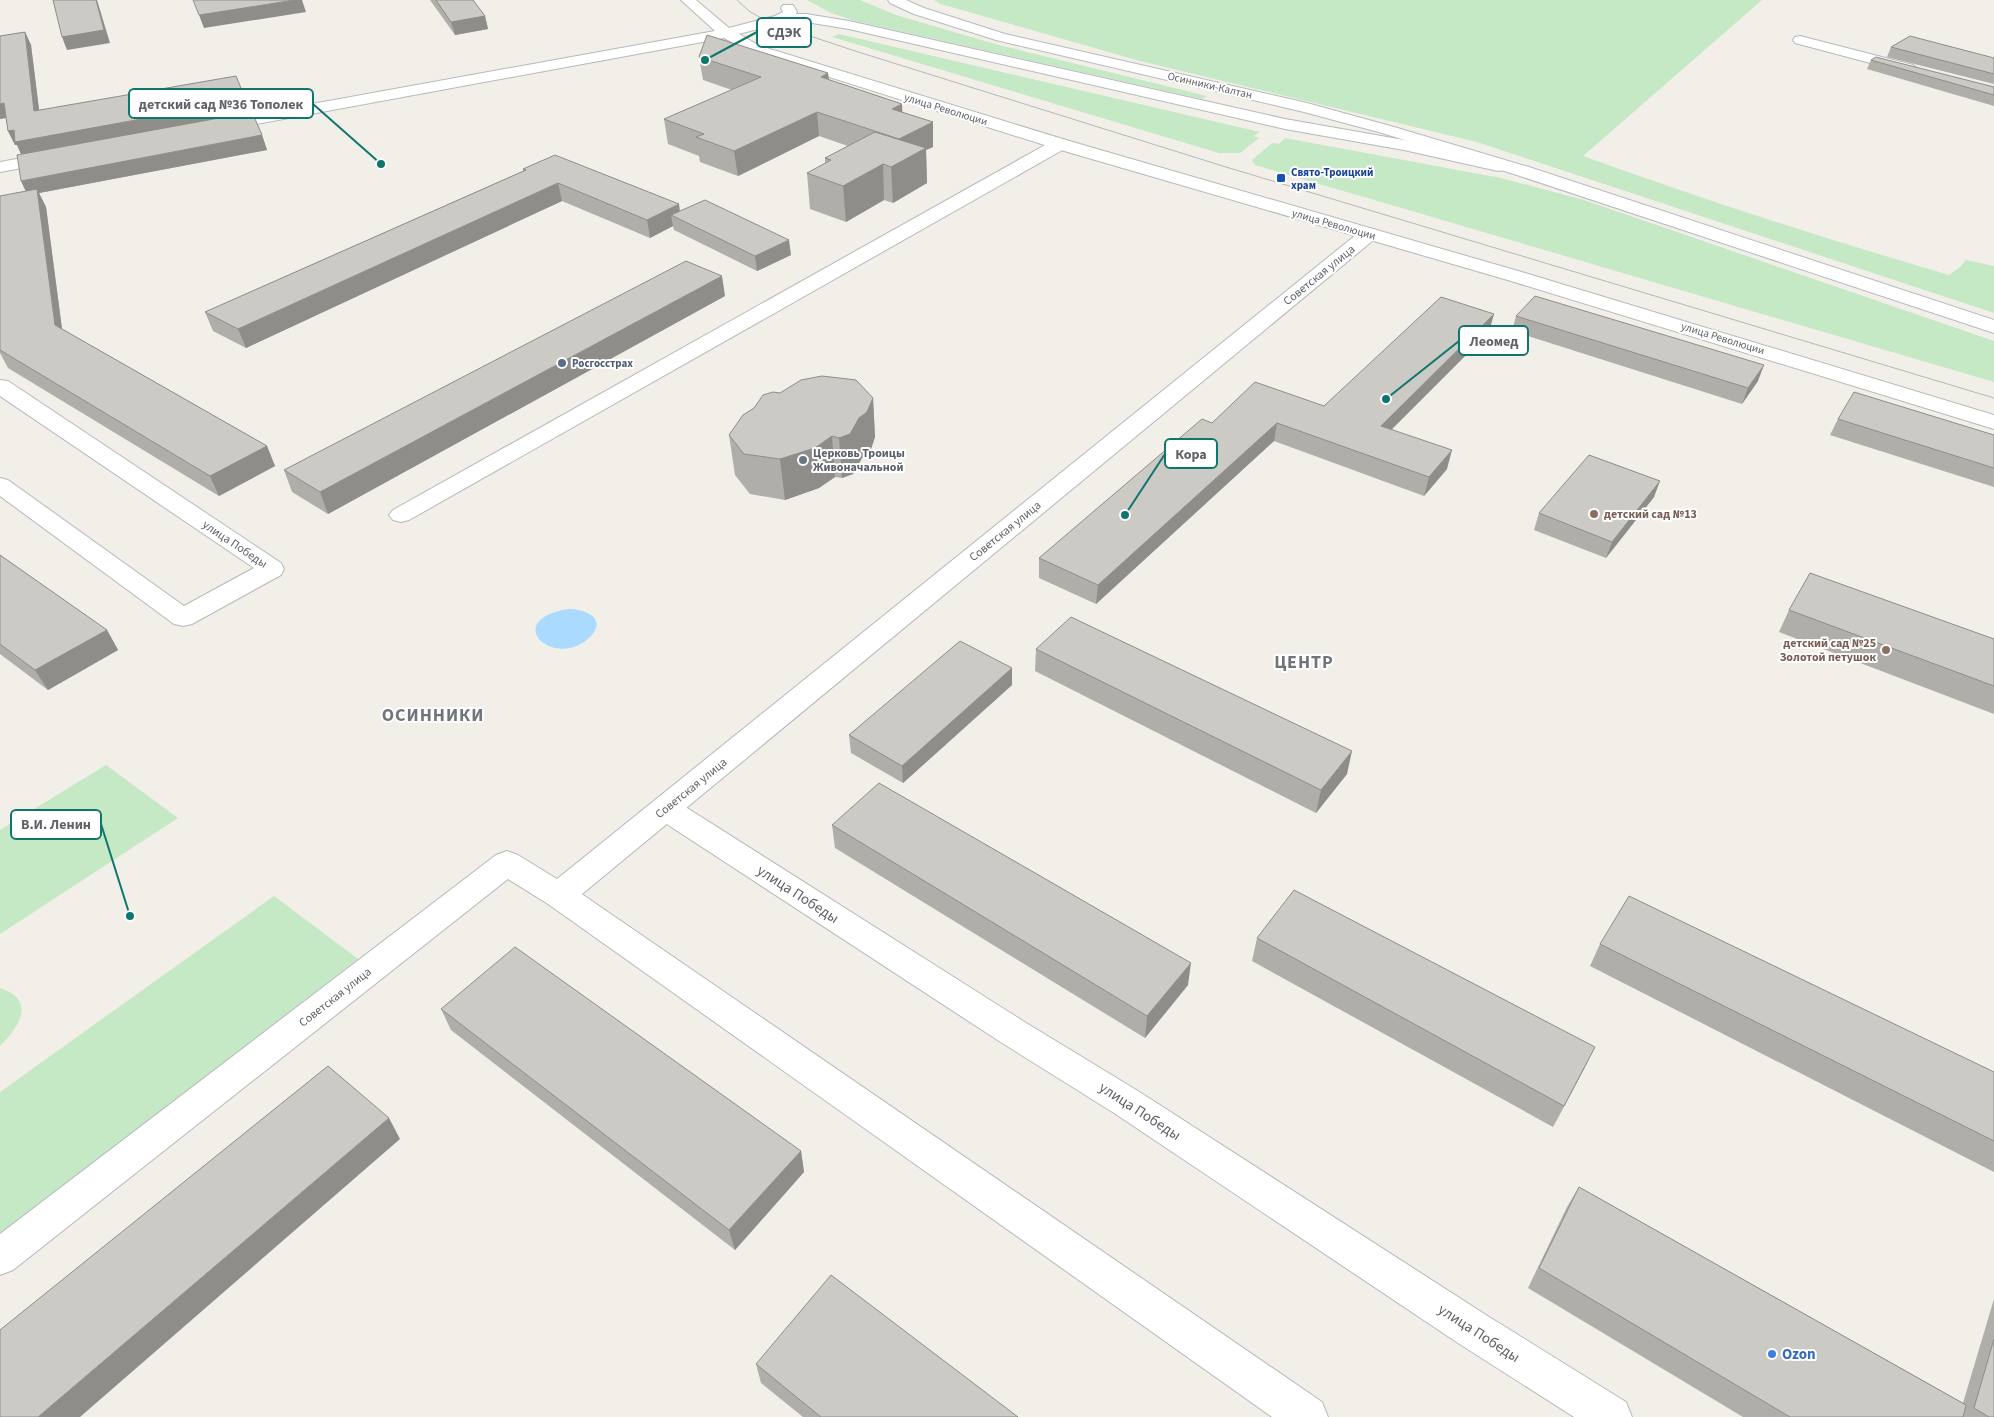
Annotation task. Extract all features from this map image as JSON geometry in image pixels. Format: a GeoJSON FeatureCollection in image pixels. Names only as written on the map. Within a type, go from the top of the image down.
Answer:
{"type":"FeatureCollection","features":[{"type":"Feature","properties":{"kind":"street","name":"улица Революции"},"geometry":{"type":"LineString","coordinates":[[688,0],[726,33],[755,49],[1060,144],[1537,282],[1994,422]]}},
{"type":"Feature","properties":{"kind":"street"},"geometry":{"type":"LineString","coordinates":[[205,129],[726,33],[786,17],[790,12],[783,0]]}},
{"type":"Feature","properties":{"kind":"street","name":"Осинники-Калтан"},"geometry":{"type":"LineString","coordinates":[[895,0],[919,12],[1001,37],[1307,108],[1388,130],[1526,172]]}},
{"type":"Feature","properties":{"kind":"street"},"geometry":{"type":"LineString","coordinates":[[780,19],[806,18],[849,25],[1285,124],[1404,145],[1526,172],[1994,328]]}},
{"type":"Feature","properties":{"kind":"street"},"geometry":{"type":"LineString","coordinates":[[1800,40],[1927,73]]}},
{"type":"Feature","properties":{"kind":"street"},"geometry":{"type":"LineString","coordinates":[[401,515],[1060,144]]}},
{"type":"Feature","properties":{"kind":"street"},"geometry":{"type":"LineString","coordinates":[[0,167],[69,154]]}},
{"type":"Feature","properties":{"kind":"street","name":"Советская улица"},"geometry":{"type":"LineString","coordinates":[[0,1257],[508,863],[559,895],[1369,234]]}},
{"type":"Feature","properties":{"kind":"street","name":"улица Победы"},"geometry":{"type":"LineString","coordinates":[[0,386],[272,569],[183,618],[0,485]]}},
{"type":"Feature","properties":{"kind":"street","name":"улица Победы"},"geometry":{"type":"LineString","coordinates":[[666,809],[1011,1031],[1126,1102],[1472,1329],[1611,1417]]}},
{"type":"Feature","properties":{"kind":"street"},"geometry":{"type":"LineString","coordinates":[[559,895],[1307,1417]]}},
{"type":"Feature","properties":{"kind":"green space"},"geometry":{"type":"Polygon","coordinates":[[[807,0],[860,0],[896,15],[995,44],[1207,96],[1202,99],[855,21],[831,13],[807,0]]]}},
{"type":"Feature","properties":{"kind":"green space"},"geometry":{"type":"Polygon","coordinates":[[[934,0],[1762,0],[1583,156],[1765,218],[1949,275],[1966,260],[1994,266],[1994,313],[1477,142],[1140,61],[941,4],[934,0]]]}},
{"type":"Feature","properties":{"kind":"green space"},"geometry":{"type":"Polygon","coordinates":[[[839,34],[1260,132],[1254,136],[1259,138],[1240,153],[1219,153],[832,37],[839,34]]]}},
{"type":"Feature","properties":{"kind":"green space"},"geometry":{"type":"Polygon","coordinates":[[[1285,138],[1501,178],[1584,200],[1994,341],[1994,382],[1255,165],[1252,160],[1272,143],[1279,144],[1285,138]]]}},
{"type":"Feature","properties":{"kind":"green space"},"geometry":{"type":"Polygon","coordinates":[[[106,765],[178,818],[0,934],[0,830],[106,765]]]}},
{"type":"Feature","properties":{"kind":"green space"},"geometry":{"type":"Polygon","coordinates":[[[274,896],[358,959],[0,1235],[0,1092],[274,896]]]}},
{"type":"Feature","properties":{"kind":"green space"},"geometry":{"type":"Polygon","coordinates":[[[0,988],[18,999],[21,1014],[13,1031],[0,1046],[0,988]]]}},
{"type":"Feature","properties":{"kind":"water"},"geometry":{"type":"Polygon","coordinates":[[[568,609],[575,609],[592,616],[597,625],[590,637],[576,646],[563,649],[550,646],[540,640],[536,632],[538,623],[548,615],[568,609]]]}},
{"type":"Feature","properties":{"kind":"building"},"geometry":{"type":"Polygon","coordinates":[[[53,0],[96,0],[104,30],[62,37],[53,0]]]}},
{"type":"Feature","properties":{"kind":"building"},"geometry":{"type":"Polygon","coordinates":[[[193,0],[295,0],[199,15],[193,0]]]}},
{"type":"Feature","properties":{"kind":"building"},"geometry":{"type":"Polygon","coordinates":[[[436,0],[473,0],[485,16],[451,22],[436,0]]]}},
{"type":"Feature","properties":{"kind":"building"},"geometry":{"type":"Polygon","coordinates":[[[25,32],[34,111],[236,76],[246,100],[15,142],[14,130],[8,131],[4,103],[0,104],[0,36],[25,32]]]}},
{"type":"Feature","properties":{"kind":"building"},"geometry":{"type":"Polygon","coordinates":[[[707,35],[828,73],[821,77],[902,104],[892,109],[933,122],[899,139],[817,112],[734,151],[696,137],[704,134],[664,119],[761,77],[699,57],[707,35]]]}},
{"type":"Feature","properties":{"kind":"building"},"geometry":{"type":"Polygon","coordinates":[[[1910,36],[1994,58],[1994,74],[1891,47],[1910,36]]]}},
{"type":"Feature","properties":{"kind":"building"},"geometry":{"type":"Polygon","coordinates":[[[1876,57],[1994,87],[1994,95],[1871,60],[1876,57]]]}},
{"type":"Feature","properties":{"kind":"building"},"geometry":{"type":"Polygon","coordinates":[[[252,112],[262,135],[21,181],[17,155],[252,112]]]}},
{"type":"Feature","properties":{"kind":"building"},"geometry":{"type":"Polygon","coordinates":[[[875,132],[926,148],[891,167],[883,164],[843,186],[807,173],[831,160],[825,158],[875,132]]]}},
{"type":"Feature","properties":{"kind":"building"},"geometry":{"type":"Polygon","coordinates":[[[555,155],[679,204],[647,220],[558,183],[238,329],[205,312],[526,170],[523,169],[555,155]]]}},
{"type":"Feature","properties":{"kind":"building"},"geometry":{"type":"Polygon","coordinates":[[[37,189],[55,325],[267,446],[210,476],[0,350],[0,196],[37,189]]]}},
{"type":"Feature","properties":{"kind":"building"},"geometry":{"type":"Polygon","coordinates":[[[705,200],[789,240],[755,256],[671,215],[705,200]]]}},
{"type":"Feature","properties":{"kind":"building"},"geometry":{"type":"Polygon","coordinates":[[[686,261],[722,276],[320,492],[284,470],[686,261]]]}},
{"type":"Feature","properties":{"kind":"building"},"geometry":{"type":"Polygon","coordinates":[[[1535,296],[1764,365],[1748,388],[1516,316],[1535,296]]]}},
{"type":"Feature","properties":{"kind":"building"},"geometry":{"type":"Polygon","coordinates":[[[1441,297],[1494,314],[1381,426],[1452,450],[1429,477],[1277,423],[1098,585],[1039,558],[1202,419],[1212,423],[1255,382],[1324,406],[1441,297]]]}},
{"type":"Feature","properties":{"kind":"building"},"geometry":{"type":"Polygon","coordinates":[[[822,376],[856,380],[873,398],[867,412],[859,418],[850,434],[839,438],[832,436],[815,448],[780,459],[744,454],[729,435],[743,415],[754,408],[763,395],[773,392],[780,393],[801,380],[822,376]]]}},
{"type":"Feature","properties":{"kind":"building"},"geometry":{"type":"Polygon","coordinates":[[[1854,392],[1994,435],[1994,468],[1838,419],[1854,392]]]}},
{"type":"Feature","properties":{"kind":"building","name":"детский сад №13"},"geometry":{"type":"Polygon","coordinates":[[[1589,455],[1660,481],[1612,542],[1539,513],[1589,455]]]}},
{"type":"Feature","properties":{"kind":"building"},"geometry":{"type":"Polygon","coordinates":[[[0,555],[107,630],[35,670],[0,644],[0,555]]]}},
{"type":"Feature","properties":{"kind":"building"},"geometry":{"type":"Polygon","coordinates":[[[1810,573],[1994,639],[1994,686],[1789,610],[1810,573]]]}},
{"type":"Feature","properties":{"kind":"building"},"geometry":{"type":"Polygon","coordinates":[[[1071,617],[1352,751],[1321,790],[1036,649],[1071,617]]]}},
{"type":"Feature","properties":{"kind":"building"},"geometry":{"type":"Polygon","coordinates":[[[960,641],[1012,668],[902,766],[849,735],[960,641]]]}},
{"type":"Feature","properties":{"kind":"building"},"geometry":{"type":"Polygon","coordinates":[[[879,783],[1191,963],[1147,1016],[832,825],[879,783]]]}},
{"type":"Feature","properties":{"kind":"building"},"geometry":{"type":"Polygon","coordinates":[[[1294,890],[1595,1047],[1564,1106],[1257,938],[1294,890]]]}},
{"type":"Feature","properties":{"kind":"building"},"geometry":{"type":"Polygon","coordinates":[[[1629,896],[1994,1072],[1994,1141],[1600,944],[1629,896]]]}},
{"type":"Feature","properties":{"kind":"building"},"geometry":{"type":"Polygon","coordinates":[[[515,947],[801,1151],[729,1230],[441,1009],[515,947]]]}},
{"type":"Feature","properties":{"kind":"building"},"geometry":{"type":"Polygon","coordinates":[[[328,1066],[389,1118],[38,1417],[0,1417],[0,1330],[328,1066]]]}},
{"type":"Feature","properties":{"kind":"building"},"geometry":{"type":"Polygon","coordinates":[[[1579,1187],[1966,1405],[1963,1417],[1790,1417],[1539,1268],[1579,1187]]]}},
{"type":"Feature","properties":{"kind":"building"},"geometry":{"type":"Polygon","coordinates":[[[831,1275],[1018,1417],[821,1417],[756,1364],[831,1275]]]}},
{"type":"Feature","properties":{"kind":"building"},"geometry":{"type":"Polygon","coordinates":[[[1994,1339],[1994,1417],[1989,1417],[1974,1408],[1994,1339]]]}},
{"type":"Feature","properties":{"kind":"tram line"},"geometry":{"type":"LineString","coordinates":[[737,0],[749,11],[768,22],[855,51],[1226,167],[1994,398]]}},
{"type":"Feature","properties":{"kind":"place","name":"СДЭК"},"geometry":{"type":"Point","coordinates":[705,60]}},
{"type":"Feature","properties":{"kind":"place","name":"детский сад №36 Тополек"},"geometry":{"type":"Point","coordinates":[381,164]}},
{"type":"Feature","properties":{"kind":"place","name":"Свято-Троицкий храм"},"geometry":{"type":"Point","coordinates":[1281,178]}},
{"type":"Feature","properties":{"kind":"place","name":"Росгосстрах"},"geometry":{"type":"Point","coordinates":[562,363]}},
{"type":"Feature","properties":{"kind":"place","name":"Леомед"},"geometry":{"type":"Point","coordinates":[1386,399]}},
{"type":"Feature","properties":{"kind":"place","name":"Церковь Троицы Живоначальной"},"geometry":{"type":"Point","coordinates":[803,460]}},
{"type":"Feature","properties":{"kind":"place","name":"детский сад №13"},"geometry":{"type":"Point","coordinates":[1594,514]}},
{"type":"Feature","properties":{"kind":"place","name":"Кора"},"geometry":{"type":"Point","coordinates":[1125,515]}},
{"type":"Feature","properties":{"kind":"place","name":"детский сад №25 Золотой петушок"},"geometry":{"type":"Point","coordinates":[1886,650]}},
{"type":"Feature","properties":{"kind":"place","name":"В.И. Ленин"},"geometry":{"type":"Point","coordinates":[130,916]}},
{"type":"Feature","properties":{"kind":"place","name":"Ozon"},"geometry":{"type":"Point","coordinates":[1772,1354]}},
{"type":"Feature","properties":{"kind":"district","name":"ЦЕНТР"},"geometry":{"type":"Point","coordinates":[1304,662]}},
{"type":"Feature","properties":{"kind":"district","name":"ОСИННИКИ"},"geometry":{"type":"Point","coordinates":[433,715]}}]}
